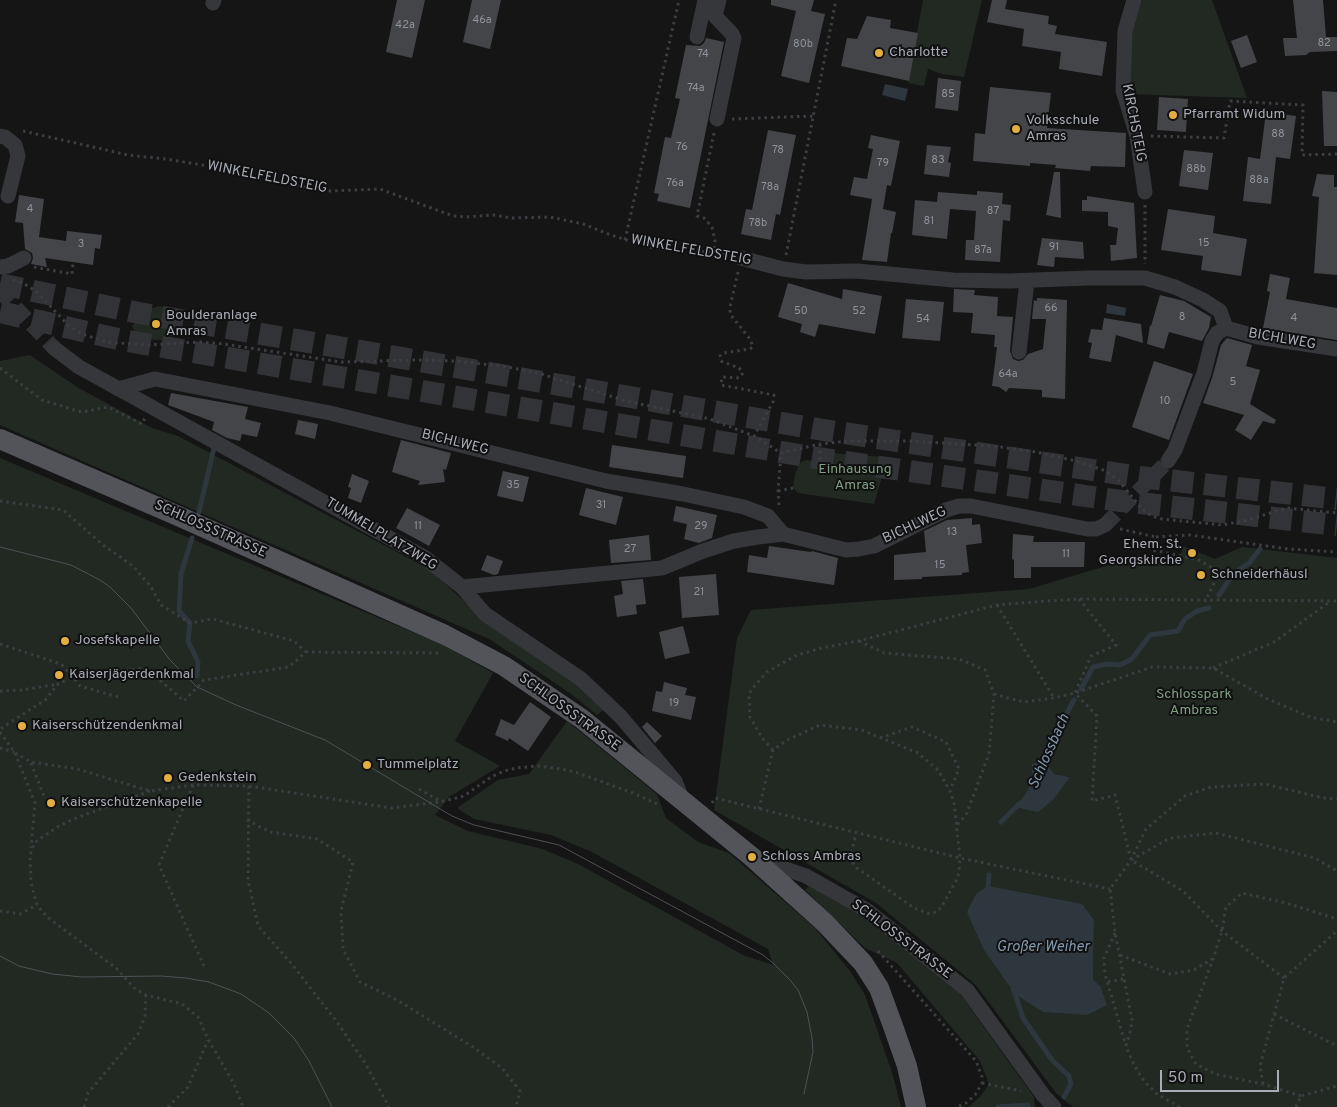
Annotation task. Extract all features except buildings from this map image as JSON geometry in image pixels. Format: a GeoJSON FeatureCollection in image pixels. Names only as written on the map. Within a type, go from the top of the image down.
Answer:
{"type":"FeatureCollection","features":[{"type":"Feature","properties":{"kind":"main road","name":"SCHLOSSSTRASSE"},"geometry":{"type":"LineString","coordinates":[[0,439],[176,515],[482,653],[582,719],[673,804],[703,818],[752,857]]}},
{"type":"Feature","properties":{"kind":"main road"},"geometry":{"type":"LineString","coordinates":[[752,857],[825,923],[863,963],[874,979],[893,1026],[906,1066],[916,1107]]}},
{"type":"Feature","properties":{"kind":"street"},"geometry":{"type":"LineString","coordinates":[[697,36],[705,0]]}},
{"type":"Feature","properties":{"kind":"street"},"geometry":{"type":"LineString","coordinates":[[717,119],[734,38],[715,16],[719,0]]}},
{"type":"Feature","properties":{"kind":"street","name":"KIRCHSTEIG"},"geometry":{"type":"LineString","coordinates":[[1134,0],[1125,31],[1123,90],[1137,136],[1145,192]]}},
{"type":"Feature","properties":{"kind":"street"},"geometry":{"type":"LineString","coordinates":[[0,136],[5,137],[15,145],[18,156],[8,196]]}},
{"type":"Feature","properties":{"kind":"street","name":"WINKELFELDSTEIG"},"geometry":{"type":"LineString","coordinates":[[741,258],[783,269],[824,273],[857,271],[892,273],[953,280],[1027,281],[1145,278],[1186,292],[1220,311],[1226,328]]}},
{"type":"Feature","properties":{"kind":"street"},"geometry":{"type":"LineString","coordinates":[[4,273],[8,266],[20,260]]}},
{"type":"Feature","properties":{"kind":"street"},"geometry":{"type":"LineString","coordinates":[[1019,352],[1027,281]]}},
{"type":"Feature","properties":{"kind":"street"},"geometry":{"type":"LineString","coordinates":[[1168,461],[1175,450],[1204,373],[1212,341],[1217,332],[1226,328]]}},
{"type":"Feature","properties":{"kind":"street","name":"BICHLWEG"},"geometry":{"type":"LineString","coordinates":[[1226,328],[1258,337],[1337,349]]}},
{"type":"Feature","properties":{"kind":"street","name":"TUMMELPLATZWEG"},"geometry":{"type":"LineString","coordinates":[[54,348],[79,367],[424,558],[462,587],[485,614],[581,679],[621,718],[675,780],[673,804]]}},
{"type":"Feature","properties":{"kind":"street","name":"BICHLWEG"},"geometry":{"type":"LineString","coordinates":[[118,389],[155,379],[330,412],[606,481],[744,507],[762,513],[773,521],[783,534]]}},
{"type":"Feature","properties":{"kind":"street","name":"BICHLWEG"},"geometry":{"type":"LineString","coordinates":[[462,587],[662,568],[702,551],[758,536],[783,534],[846,550],[860,549],[874,546],[946,510],[959,506],[970,506],[1087,528],[1096,529],[1105,525]]}},
{"type":"Feature","properties":{"kind":"street","name":"SCHLOSSSTRASSE"},"geometry":{"type":"LineString","coordinates":[[752,857],[806,876],[868,911],[967,990],[1043,1095],[1054,1107]]}},
{"type":"Feature","properties":{"kind":"path"},"geometry":{"type":"LineString","coordinates":[[625,240],[679,0]]}},
{"type":"Feature","properties":{"kind":"path"},"geometry":{"type":"LineString","coordinates":[[783,269],[836,0]]}},
{"type":"Feature","properties":{"kind":"path"},"geometry":{"type":"LineString","coordinates":[[1137,136],[1224,138],[1230,101],[1303,104],[1302,155],[1337,154]]}},
{"type":"Feature","properties":{"kind":"path"},"geometry":{"type":"LineString","coordinates":[[714,252],[716,241],[712,227],[704,218],[697,216],[717,119],[814,116]]}},
{"type":"Feature","properties":{"kind":"path","name":"WINKELFELDSTEIG"},"geometry":{"type":"LineString","coordinates":[[14,129],[128,156],[230,170],[252,178],[330,191],[380,189],[453,216],[493,215],[512,218],[550,218],[582,224],[648,247],[673,251],[714,252],[741,258]]}},
{"type":"Feature","properties":{"kind":"path"},"geometry":{"type":"LineString","coordinates":[[1145,192],[1145,278]]}},
{"type":"Feature","properties":{"kind":"path"},"geometry":{"type":"LineString","coordinates":[[741,258],[730,312],[753,347],[723,353],[720,356],[721,361],[739,368],[743,373],[739,378],[722,377],[721,385],[774,395],[773,402],[754,436]]}},
{"type":"Feature","properties":{"kind":"path"},"geometry":{"type":"LineString","coordinates":[[20,260],[72,274],[73,263]]}},
{"type":"Feature","properties":{"kind":"path"},"geometry":{"type":"LineString","coordinates":[[4,273],[37,292],[69,326],[90,337],[107,342],[146,345],[200,342],[340,362],[456,361],[508,367],[541,374],[626,401],[699,415],[754,436],[781,454],[820,444],[849,441],[909,441],[993,446],[1062,458],[1106,471],[1119,481],[1138,505],[1147,513],[1156,518],[1173,521],[1222,525],[1244,521],[1287,508],[1337,513]]}},
{"type":"Feature","properties":{"kind":"path"},"geometry":{"type":"LineString","coordinates":[[0,368],[42,400],[82,412],[108,407],[142,424]]}},
{"type":"Feature","properties":{"kind":"path"},"geometry":{"type":"LineString","coordinates":[[820,444],[820,462]]}},
{"type":"Feature","properties":{"kind":"path"},"geometry":{"type":"LineString","coordinates":[[773,521],[779,506],[778,491],[781,454]]}},
{"type":"Feature","properties":{"kind":"path"},"geometry":{"type":"LineString","coordinates":[[778,491],[793,488]]}},
{"type":"Feature","properties":{"kind":"path"},"geometry":{"type":"LineString","coordinates":[[0,501],[63,510],[103,545],[133,566],[151,587],[161,604],[190,622],[213,619],[250,631],[294,641],[306,652]]}},
{"type":"Feature","properties":{"kind":"path"},"geometry":{"type":"LineString","coordinates":[[1134,532],[1156,537],[1190,535],[1288,549],[1337,552]]}},
{"type":"Feature","properties":{"kind":"path"},"geometry":{"type":"LineString","coordinates":[[1156,537],[1152,550],[1197,559],[1214,569],[1214,583],[1205,602]]}},
{"type":"Feature","properties":{"kind":"path"},"geometry":{"type":"LineString","coordinates":[[1075,693],[1091,656],[1116,645],[1079,599]]}},
{"type":"Feature","properties":{"kind":"path"},"geometry":{"type":"LineString","coordinates":[[773,750],[762,738],[750,717],[749,696],[751,690],[767,672],[797,656],[822,648],[858,641],[997,605],[1079,599],[1205,602],[1337,601]]}},
{"type":"Feature","properties":{"kind":"path"},"geometry":{"type":"LineString","coordinates":[[994,694],[1023,702],[1075,693],[1152,667],[1212,668],[1274,642],[1332,600]]}},
{"type":"Feature","properties":{"kind":"path"},"geometry":{"type":"LineString","coordinates":[[997,605],[1054,698]]}},
{"type":"Feature","properties":{"kind":"path"},"geometry":{"type":"LineString","coordinates":[[858,641],[884,653],[959,659],[985,670],[994,694],[989,754],[966,815],[958,826]]}},
{"type":"Feature","properties":{"kind":"path"},"geometry":{"type":"LineString","coordinates":[[0,644],[61,664],[80,686],[118,697]]}},
{"type":"Feature","properties":{"kind":"path"},"geometry":{"type":"LineString","coordinates":[[0,691],[22,690],[58,684],[73,677],[146,668],[184,701],[204,680],[289,667],[306,652],[443,653]]}},
{"type":"Feature","properties":{"kind":"path"},"geometry":{"type":"LineString","coordinates":[[1212,668],[1268,699],[1310,717],[1337,722]]}},
{"type":"Feature","properties":{"kind":"path"},"geometry":{"type":"LineString","coordinates":[[58,684],[45,700],[0,730],[15,752],[35,803],[30,859],[31,883],[38,905],[54,924],[96,952],[116,968],[134,988],[146,995],[182,1004],[198,1017],[208,1039],[234,1084],[243,1107]]}},
{"type":"Feature","properties":{"kind":"path"},"geometry":{"type":"LineString","coordinates":[[1075,693],[1097,716],[1092,802],[1114,795],[1131,860],[1183,892],[1222,931],[1284,978]]}},
{"type":"Feature","properties":{"kind":"path"},"geometry":{"type":"LineString","coordinates":[[758,809],[773,750],[787,740],[820,725],[862,730],[918,753],[938,770],[950,791],[958,826],[960,858],[957,879],[941,908],[930,914],[914,908],[857,868],[850,859],[856,833]]}},
{"type":"Feature","properties":{"kind":"path"},"geometry":{"type":"LineString","coordinates":[[880,738],[912,727],[946,742],[959,769],[950,791]]}},
{"type":"Feature","properties":{"kind":"path"},"geometry":{"type":"LineString","coordinates":[[0,748],[15,752],[31,762],[77,769],[150,791]]}},
{"type":"Feature","properties":{"kind":"path"},"geometry":{"type":"LineString","coordinates":[[31,762],[44,796]]}},
{"type":"Feature","properties":{"kind":"path"},"geometry":{"type":"LineString","coordinates":[[31,850],[38,840],[76,818],[150,791],[192,784],[249,786],[391,808],[440,802],[464,796],[491,777],[504,771],[537,766],[556,768],[596,779],[633,793],[673,804]]}},
{"type":"Feature","properties":{"kind":"path"},"geometry":{"type":"LineString","coordinates":[[192,784],[159,865],[204,966]]}},
{"type":"Feature","properties":{"kind":"path"},"geometry":{"type":"LineString","coordinates":[[1126,1046],[1132,1020],[1115,932],[1110,889],[1131,860],[1146,829],[1185,796],[1211,787],[1265,784],[1323,798],[1337,799]]}},
{"type":"Feature","properties":{"kind":"path"},"geometry":{"type":"LineString","coordinates":[[249,786],[247,820],[248,880],[258,926],[291,963],[337,1022],[365,1063],[389,1107]]}},
{"type":"Feature","properties":{"kind":"path"},"geometry":{"type":"LineString","coordinates":[[419,789],[440,802]]}},
{"type":"Feature","properties":{"kind":"path"},"geometry":{"type":"LineString","coordinates":[[703,818],[714,798],[960,858],[1110,889]]}},
{"type":"Feature","properties":{"kind":"path"},"geometry":{"type":"LineString","coordinates":[[247,820],[270,832],[316,839],[353,862],[341,911],[342,939],[343,949],[360,982],[397,1000],[459,1038],[502,1068],[520,1091],[516,1107]]}},
{"type":"Feature","properties":{"kind":"path"},"geometry":{"type":"LineString","coordinates":[[1131,860],[1170,838],[1216,833],[1315,858],[1337,871]]}},
{"type":"Feature","properties":{"kind":"path"},"geometry":{"type":"LineString","coordinates":[[1337,919],[1286,903],[1242,893],[1226,906],[1222,931],[1187,1029],[1187,1048],[1196,1064],[1215,1074],[1264,1084],[1301,1096],[1337,1086]]}},
{"type":"Feature","properties":{"kind":"path"},"geometry":{"type":"LineString","coordinates":[[0,911],[20,914],[38,905]]}},
{"type":"Feature","properties":{"kind":"path"},"geometry":{"type":"LineString","coordinates":[[1264,1084],[1260,1066],[1284,978],[1337,931]]}},
{"type":"Feature","properties":{"kind":"path"},"geometry":{"type":"LineString","coordinates":[[1115,932],[1104,958],[1105,974],[1126,1046],[1134,1065],[1144,1081],[1157,1094],[1180,1107]]}},
{"type":"Feature","properties":{"kind":"path"},"geometry":{"type":"LineString","coordinates":[[1120,956],[1170,974],[1194,970],[1213,959]]}},
{"type":"Feature","properties":{"kind":"path"},"geometry":{"type":"LineString","coordinates":[[893,967],[976,1061],[982,1077],[982,1084],[975,1095],[966,1103],[956,1107]]}},
{"type":"Feature","properties":{"kind":"path"},"geometry":{"type":"LineString","coordinates":[[1108,982],[1123,979]]}},
{"type":"Feature","properties":{"kind":"path"},"geometry":{"type":"LineString","coordinates":[[84,1107],[88,1093],[138,1034],[145,1016],[146,995]]}},
{"type":"Feature","properties":{"kind":"path"},"geometry":{"type":"LineString","coordinates":[[1274,1014],[1337,1046]]}},
{"type":"Feature","properties":{"kind":"path"},"geometry":{"type":"LineString","coordinates":[[168,1107],[188,1087],[208,1039]]}},
{"type":"Feature","properties":{"kind":"path"},"geometry":{"type":"LineString","coordinates":[[982,1084],[1043,1095]]}},
{"type":"Feature","properties":{"kind":"path"},"geometry":{"type":"LineString","coordinates":[[1296,1107],[1301,1096]]}},
{"type":"Feature","properties":{"kind":"green space"},"geometry":{"type":"Polygon","coordinates":[[[923,0],[982,0],[964,77],[942,74],[928,69],[924,86],[908,83],[923,0]]]}},
{"type":"Feature","properties":{"kind":"green space"},"geometry":{"type":"Polygon","coordinates":[[[1142,0],[1212,0],[1247,98],[1129,94],[1130,33],[1142,0]]]}},
{"type":"Feature","properties":{"kind":"green space","name":"Boulderanlage Amras"},"geometry":{"type":"Polygon","coordinates":[[[160,306],[179,315],[171,336],[162,340],[143,339],[135,332],[132,326],[142,317],[145,310],[160,306]]]}},
{"type":"Feature","properties":{"kind":"green space"},"geometry":{"type":"Polygon","coordinates":[[[30,355],[77,387],[152,428],[178,436],[429,569],[480,616],[574,681],[603,710],[597,715],[570,693],[489,639],[0,425],[0,361],[30,355]]]}},
{"type":"Feature","properties":{"kind":"green space","name":"Einhausung Amras"},"geometry":{"type":"Polygon","coordinates":[[[831,453],[885,457],[874,504],[798,493],[793,488],[795,474],[801,462],[806,460],[822,462],[831,453]]]}},
{"type":"Feature","properties":{"kind":"green space"},"geometry":{"type":"Polygon","coordinates":[[[0,458],[443,645],[493,673],[455,741],[500,766],[449,797],[435,815],[468,831],[543,849],[580,865],[743,955],[773,965],[768,949],[592,852],[551,835],[474,819],[457,808],[498,780],[529,774],[567,721],[657,794],[666,818],[698,842],[729,853],[815,928],[850,971],[865,995],[892,1072],[901,1107],[0,1107],[0,458]]]}},
{"type":"Feature","properties":{"kind":"green space","name":"Schlosspark Ambras"},"geometry":{"type":"Polygon","coordinates":[[[1183,546],[1215,559],[1242,547],[1337,558],[1337,1107],[1073,1107],[1056,1093],[976,985],[876,903],[714,810],[737,638],[751,610],[1029,589],[1133,558],[1179,560],[1183,546]],[[1054,774],[1032,781],[1025,795],[1070,777],[1054,774]],[[975,894],[1100,986],[1093,979],[1094,920],[975,894]]]}},
{"type":"Feature","properties":{"kind":"green space"},"geometry":{"type":"Polygon","coordinates":[[[809,886],[866,918],[960,994],[1034,1097],[1035,1107],[968,1107],[980,1097],[989,1084],[980,1061],[897,963],[865,948],[805,890],[809,886]]]}},
{"type":"Feature","properties":{"kind":"water"},"geometry":{"type":"Polygon","coordinates":[[[885,84],[908,89],[905,101],[882,95],[885,84]]]}},
{"type":"Feature","properties":{"kind":"water"},"geometry":{"type":"Polygon","coordinates":[[[1107,304],[1126,308],[1125,316],[1106,313],[1107,304]]]}},
{"type":"Feature","properties":{"kind":"water"},"geometry":{"type":"Polygon","coordinates":[[[1043,760],[1054,774],[1070,777],[1053,800],[1038,812],[1015,807],[1025,795],[1032,781],[1032,764],[1043,760]]]}},
{"type":"Feature","properties":{"kind":"water","name":"Großer Weiher"},"geometry":{"type":"Polygon","coordinates":[[[988,886],[1082,904],[1094,920],[1093,979],[1100,986],[1107,1005],[1087,1015],[1043,1012],[1015,994],[984,950],[967,912],[976,894],[988,886]]]}},
{"type":"Feature","properties":{"kind":"waterway"},"geometry":{"type":"LineString","coordinates":[[199,512],[214,448]]}},
{"type":"Feature","properties":{"kind":"waterway"},"geometry":{"type":"LineString","coordinates":[[192,538],[181,574],[179,611],[190,623],[188,641],[198,662],[197,676]]}},
{"type":"Feature","properties":{"kind":"waterway","name":"Schlossbach"},"geometry":{"type":"LineString","coordinates":[[1219,595],[1233,574],[1249,563],[1260,549]]}},
{"type":"Feature","properties":{"kind":"waterway","name":"Schlossbach"},"geometry":{"type":"LineString","coordinates":[[1081,689],[1093,667],[1107,664],[1120,665],[1132,659],[1150,635],[1178,631],[1185,619],[1197,611],[1209,608]]}},
{"type":"Feature","properties":{"kind":"waterway","name":"Schlossbach"},"geometry":{"type":"LineString","coordinates":[[1042,767],[1050,744],[1074,700]]}},
{"type":"Feature","properties":{"kind":"waterway","name":"Schlossbach"},"geometry":{"type":"LineString","coordinates":[[1001,822],[1020,803]]}},
{"type":"Feature","properties":{"kind":"waterway","name":"Schlossbach"},"geometry":{"type":"LineString","coordinates":[[989,875],[989,892]]}},
{"type":"Feature","properties":{"kind":"waterway","name":"Schlossbach"},"geometry":{"type":"LineString","coordinates":[[1013,988],[1023,1018],[1052,1060],[1069,1076],[1071,1084],[1064,1097]]}},
{"type":"Feature","properties":{"kind":"waterway","name":"Schlossbach"},"geometry":{"type":"LineString","coordinates":[[998,1107],[1028,1105]]}},
{"type":"Feature","properties":{"kind":"tunnel"},"geometry":{"type":"LineString","coordinates":[[0,284],[139,313],[823,430],[1140,477],[1337,499]]}},
{"type":"Feature","properties":{"kind":"tunnel"},"geometry":{"type":"LineString","coordinates":[[0,291],[54,348]]}},
{"type":"Feature","properties":{"kind":"tunnel"},"geometry":{"type":"LineString","coordinates":[[0,312],[122,340],[817,458],[1121,501],[1337,525]]}},
{"type":"Feature","properties":{"kind":"tunnel"},"geometry":{"type":"LineString","coordinates":[[1105,525],[1168,461]]}},
{"type":"Feature","properties":{"kind":"tram line"},"geometry":{"type":"LineString","coordinates":[[0,547],[71,565],[110,587],[131,608],[170,660],[197,687],[236,705],[325,740],[452,816],[474,825],[559,845],[763,955],[798,990],[807,1012],[813,1052],[804,1094]]}},
{"type":"Feature","properties":{"kind":"tram line"},"geometry":{"type":"LineString","coordinates":[[0,956],[19,966],[52,974],[82,977],[161,976],[186,978],[209,982],[241,994],[269,1013],[294,1038],[309,1061],[332,1107]]}},
{"type":"Feature","properties":{"kind":"place","name":"Charlotte"},"geometry":{"type":"Point","coordinates":[879,53]}},
{"type":"Feature","properties":{"kind":"place","name":"Pfarramt Widum"},"geometry":{"type":"Point","coordinates":[1173,115]}},
{"type":"Feature","properties":{"kind":"place","name":"Volksschule Amras"},"geometry":{"type":"Point","coordinates":[1016,129]}},
{"type":"Feature","properties":{"kind":"place","name":"Boulderanlage Amras"},"geometry":{"type":"Point","coordinates":[156,324]}},
{"type":"Feature","properties":{"kind":"place","name":"Ehem. St. Georgskirche"},"geometry":{"type":"Point","coordinates":[1192,553]}},
{"type":"Feature","properties":{"kind":"place","name":"Schneiderhäusl"},"geometry":{"type":"Point","coordinates":[1201,575]}},
{"type":"Feature","properties":{"kind":"place","name":"Josefskapelle"},"geometry":{"type":"Point","coordinates":[65,641]}},
{"type":"Feature","properties":{"kind":"place","name":"Kaiserjägerdenkmal"},"geometry":{"type":"Point","coordinates":[59,675]}},
{"type":"Feature","properties":{"kind":"place","name":"Kaiserschützendenkmal"},"geometry":{"type":"Point","coordinates":[22,726]}},
{"type":"Feature","properties":{"kind":"place","name":"Tummelplatz"},"geometry":{"type":"Point","coordinates":[367,765]}},
{"type":"Feature","properties":{"kind":"place","name":"Gedenkstein"},"geometry":{"type":"Point","coordinates":[168,778]}},
{"type":"Feature","properties":{"kind":"place","name":"Kaiserschützenkapelle"},"geometry":{"type":"Point","coordinates":[51,803]}},
{"type":"Feature","properties":{"kind":"place","name":"Schloss Ambras"},"geometry":{"type":"Point","coordinates":[752,857]}}]}
